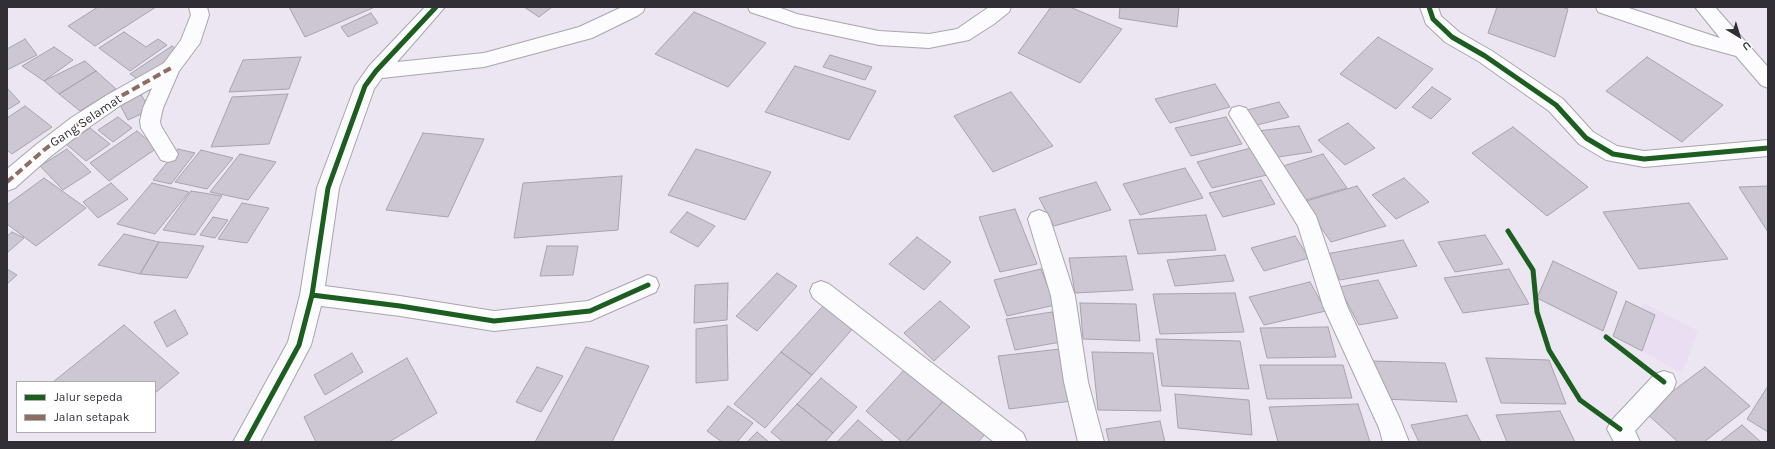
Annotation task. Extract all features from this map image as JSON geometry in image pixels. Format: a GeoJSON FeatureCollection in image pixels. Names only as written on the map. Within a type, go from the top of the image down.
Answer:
{"type":"FeatureCollection","features":[{"type":"Feature","properties":{"kind":"street"},"geometry":{"type":"LineString","coordinates":[[168,154],[151,128],[150,121],[153,108],[172,68],[190,43],[200,15],[198,7]]}},
{"type":"Feature","properties":{"kind":"street"},"geometry":{"type":"LineString","coordinates":[[246,442],[299,345],[312,295],[328,188],[365,86],[376,71],[436,7]]}},
{"type":"Feature","properties":{"kind":"street"},"geometry":{"type":"LineString","coordinates":[[376,71],[484,60],[585,33],[636,7]]}},
{"type":"Feature","properties":{"kind":"street"},"geometry":{"type":"LineString","coordinates":[[757,7],[794,20],[879,38],[929,41],[962,35],[987,19],[1002,7]]}},
{"type":"Feature","properties":{"kind":"street"},"geometry":{"type":"LineString","coordinates":[[1429,7],[1433,19],[1452,37],[1485,56],[1556,104],[1586,138],[1613,154],[1644,158],[1768,148]]}},
{"type":"Feature","properties":{"kind":"street"},"geometry":{"type":"LineString","coordinates":[[1605,7],[1699,39],[1743,51]]}},
{"type":"Feature","properties":{"kind":"street"},"geometry":{"type":"LineString","coordinates":[[1704,7],[1768,80]]}},
{"type":"Feature","properties":{"kind":"street","name":"Gang Selamat"},"geometry":{"type":"LineString","coordinates":[[7,182],[44,150],[78,124],[114,100],[172,68]]}},
{"type":"Feature","properties":{"kind":"street"},"geometry":{"type":"LineString","coordinates":[[1238,114],[1308,223],[1335,306],[1391,427],[1396,442]]}},
{"type":"Feature","properties":{"kind":"street"},"geometry":{"type":"LineString","coordinates":[[1039,219],[1064,296],[1076,382],[1091,442]]}},
{"type":"Feature","properties":{"kind":"street"},"geometry":{"type":"LineString","coordinates":[[312,295],[400,306],[494,321],[590,311],[648,285]]}},
{"type":"Feature","properties":{"kind":"street"},"geometry":{"type":"LineString","coordinates":[[821,291],[1003,439]]}},
{"type":"Feature","properties":{"kind":"street"},"geometry":{"type":"LineString","coordinates":[[1627,442],[1620,429],[1664,382]]}},
{"type":"Feature","properties":{"kind":"shaded area"},"geometry":{"type":"Polygon","coordinates":[[[1643,303],[1698,331],[1682,373],[1627,343],[1643,303]]]}},
{"type":"Feature","properties":{"kind":"building"},"geometry":{"type":"Polygon","coordinates":[[[98,7],[156,7],[95,46],[68,26],[98,7]]]}},
{"type":"Feature","properties":{"kind":"building"},"geometry":{"type":"Polygon","coordinates":[[[289,7],[375,7],[305,37],[289,7]]]}},
{"type":"Feature","properties":{"kind":"building"},"geometry":{"type":"Polygon","coordinates":[[[524,7],[552,7],[539,17],[524,7]]]}},
{"type":"Feature","properties":{"kind":"building"},"geometry":{"type":"Polygon","coordinates":[[[1051,7],[1070,7],[1122,29],[1080,83],[1018,53],[1051,7]]]}},
{"type":"Feature","properties":{"kind":"building"},"geometry":{"type":"Polygon","coordinates":[[[1120,7],[1179,7],[1177,27],[1119,18],[1120,7]]]}},
{"type":"Feature","properties":{"kind":"building"},"geometry":{"type":"Polygon","coordinates":[[[1497,7],[1562,7],[1568,9],[1555,57],[1488,33],[1497,7]]]}},
{"type":"Feature","properties":{"kind":"building"},"geometry":{"type":"Polygon","coordinates":[[[694,12],[766,43],[728,87],[655,54],[694,12]]]}},
{"type":"Feature","properties":{"kind":"building"},"geometry":{"type":"Polygon","coordinates":[[[371,13],[378,23],[348,37],[341,27],[371,13]]]}},
{"type":"Feature","properties":{"kind":"building"},"geometry":{"type":"Polygon","coordinates":[[[124,32],[146,47],[158,39],[167,45],[130,71],[99,48],[124,32]]]}},
{"type":"Feature","properties":{"kind":"building"},"geometry":{"type":"Polygon","coordinates":[[[1378,37],[1433,69],[1396,109],[1340,74],[1378,37]]]}},
{"type":"Feature","properties":{"kind":"building"},"geometry":{"type":"Polygon","coordinates":[[[25,39],[37,55],[7,70],[7,49],[25,39]]]}},
{"type":"Feature","properties":{"kind":"building"},"geometry":{"type":"Polygon","coordinates":[[[172,46],[182,53],[141,81],[130,74],[172,46]]]}},
{"type":"Feature","properties":{"kind":"building"},"geometry":{"type":"Polygon","coordinates":[[[54,47],[73,60],[44,81],[22,66],[54,47]]]}},
{"type":"Feature","properties":{"kind":"building"},"geometry":{"type":"Polygon","coordinates":[[[830,55],[872,67],[865,80],[823,67],[830,55]]]}},
{"type":"Feature","properties":{"kind":"building"},"geometry":{"type":"Polygon","coordinates":[[[301,57],[289,89],[229,92],[243,60],[301,57]]]}},
{"type":"Feature","properties":{"kind":"building"},"geometry":{"type":"Polygon","coordinates":[[[1647,57],[1723,105],[1682,142],[1606,91],[1647,57]]]}},
{"type":"Feature","properties":{"kind":"building"},"geometry":{"type":"Polygon","coordinates":[[[85,61],[96,71],[59,94],[44,81],[85,61]]]}},
{"type":"Feature","properties":{"kind":"building"},"geometry":{"type":"Polygon","coordinates":[[[795,66],[876,91],[849,140],[765,112],[795,66]]]}},
{"type":"Feature","properties":{"kind":"building"},"geometry":{"type":"Polygon","coordinates":[[[96,71],[116,89],[80,111],[59,94],[96,71]]]}},
{"type":"Feature","properties":{"kind":"building"},"geometry":{"type":"Polygon","coordinates":[[[1215,84],[1230,107],[1170,123],[1155,99],[1215,84]]]}},
{"type":"Feature","properties":{"kind":"building"},"geometry":{"type":"Polygon","coordinates":[[[1432,87],[1451,99],[1431,119],[1412,107],[1432,87]]]}},
{"type":"Feature","properties":{"kind":"building"},"geometry":{"type":"Polygon","coordinates":[[[7,88],[20,102],[7,110],[7,88]]]}},
{"type":"Feature","properties":{"kind":"building"},"geometry":{"type":"Polygon","coordinates":[[[139,91],[150,110],[128,120],[118,101],[139,91]]]}},
{"type":"Feature","properties":{"kind":"building"},"geometry":{"type":"Polygon","coordinates":[[[1011,92],[1053,146],[993,172],[954,116],[1011,92]]]}},
{"type":"Feature","properties":{"kind":"building"},"geometry":{"type":"Polygon","coordinates":[[[288,94],[269,144],[211,147],[232,97],[288,94]]]}},
{"type":"Feature","properties":{"kind":"building"},"geometry":{"type":"Polygon","coordinates":[[[1279,102],[1289,117],[1257,125],[1247,110],[1279,102]]]}},
{"type":"Feature","properties":{"kind":"building"},"geometry":{"type":"Polygon","coordinates":[[[25,106],[52,127],[12,154],[7,150],[7,118],[25,106]]]}},
{"type":"Feature","properties":{"kind":"building"},"geometry":{"type":"Polygon","coordinates":[[[118,117],[132,128],[113,142],[98,130],[118,117]]]}},
{"type":"Feature","properties":{"kind":"building"},"geometry":{"type":"Polygon","coordinates":[[[1226,117],[1242,144],[1191,156],[1175,128],[1226,117]]]}},
{"type":"Feature","properties":{"kind":"building"},"geometry":{"type":"Polygon","coordinates":[[[1348,123],[1375,148],[1345,165],[1318,140],[1348,123]]]}},
{"type":"Feature","properties":{"kind":"building"},"geometry":{"type":"Polygon","coordinates":[[[1299,126],[1312,152],[1271,158],[1258,131],[1299,126]]]}},
{"type":"Feature","properties":{"kind":"building"},"geometry":{"type":"Polygon","coordinates":[[[1513,127],[1588,187],[1547,216],[1472,153],[1513,127]]]}},
{"type":"Feature","properties":{"kind":"building"},"geometry":{"type":"Polygon","coordinates":[[[90,128],[110,144],[86,161],[66,144],[90,128]]]}},
{"type":"Feature","properties":{"kind":"building"},"geometry":{"type":"Polygon","coordinates":[[[137,131],[157,148],[109,181],[90,163],[137,131]]]}},
{"type":"Feature","properties":{"kind":"building"},"geometry":{"type":"Polygon","coordinates":[[[423,133],[484,139],[448,217],[386,210],[423,133]]]}},
{"type":"Feature","properties":{"kind":"building"},"geometry":{"type":"Polygon","coordinates":[[[1251,148],[1267,175],[1212,188],[1197,162],[1251,148]]]}},
{"type":"Feature","properties":{"kind":"building"},"geometry":{"type":"Polygon","coordinates":[[[67,149],[91,172],[63,190],[40,166],[67,149]]]}},
{"type":"Feature","properties":{"kind":"building"},"geometry":{"type":"Polygon","coordinates":[[[178,149],[195,153],[171,184],[153,180],[178,149]]]}},
{"type":"Feature","properties":{"kind":"building"},"geometry":{"type":"Polygon","coordinates":[[[696,149],[771,172],[745,220],[668,195],[696,149]]]}},
{"type":"Feature","properties":{"kind":"building"},"geometry":{"type":"Polygon","coordinates":[[[201,150],[233,158],[207,189],[175,182],[201,150]]]}},
{"type":"Feature","properties":{"kind":"building"},"geometry":{"type":"Polygon","coordinates":[[[240,154],[276,162],[248,200],[210,192],[240,154]]]}},
{"type":"Feature","properties":{"kind":"building"},"geometry":{"type":"Polygon","coordinates":[[[1323,154],[1347,188],[1306,200],[1283,166],[1323,154]]]}},
{"type":"Feature","properties":{"kind":"building"},"geometry":{"type":"Polygon","coordinates":[[[1185,168],[1203,198],[1140,215],[1123,184],[1185,168]]]}},
{"type":"Feature","properties":{"kind":"building"},"geometry":{"type":"Polygon","coordinates":[[[622,176],[618,230],[514,238],[523,183],[622,176]]]}},
{"type":"Feature","properties":{"kind":"building"},"geometry":{"type":"Polygon","coordinates":[[[44,178],[86,208],[36,246],[7,224],[7,205],[44,178]]]}},
{"type":"Feature","properties":{"kind":"building"},"geometry":{"type":"Polygon","coordinates":[[[1404,178],[1429,202],[1396,219],[1372,195],[1404,178]]]}},
{"type":"Feature","properties":{"kind":"building"},"geometry":{"type":"Polygon","coordinates":[[[1261,180],[1275,204],[1223,217],[1209,193],[1261,180]]]}},
{"type":"Feature","properties":{"kind":"building"},"geometry":{"type":"Polygon","coordinates":[[[1096,182],[1111,210],[1054,226],[1039,198],[1096,182]]]}},
{"type":"Feature","properties":{"kind":"building"},"geometry":{"type":"Polygon","coordinates":[[[111,183],[128,199],[98,218],[83,202],[111,183]]]}},
{"type":"Feature","properties":{"kind":"building"},"geometry":{"type":"Polygon","coordinates":[[[152,183],[189,192],[155,234],[117,224],[152,183]]]}},
{"type":"Feature","properties":{"kind":"building"},"geometry":{"type":"Polygon","coordinates":[[[1357,186],[1386,226],[1331,242],[1303,202],[1357,186]]]}},
{"type":"Feature","properties":{"kind":"building"},"geometry":{"type":"Polygon","coordinates":[[[1768,186],[1768,232],[1739,187],[1768,186]]]}},
{"type":"Feature","properties":{"kind":"building"},"geometry":{"type":"Polygon","coordinates":[[[191,191],[222,196],[195,235],[163,230],[191,191]]]}},
{"type":"Feature","properties":{"kind":"building"},"geometry":{"type":"Polygon","coordinates":[[[242,203],[269,208],[247,243],[218,239],[242,203]]]}},
{"type":"Feature","properties":{"kind":"building"},"geometry":{"type":"Polygon","coordinates":[[[1689,203],[1728,259],[1639,269],[1603,212],[1689,203]]]}},
{"type":"Feature","properties":{"kind":"building"},"geometry":{"type":"Polygon","coordinates":[[[1015,209],[1037,264],[1000,272],[979,217],[1015,209]]]}},
{"type":"Feature","properties":{"kind":"building"},"geometry":{"type":"Polygon","coordinates":[[[687,212],[715,226],[698,247],[670,232],[687,212]]]}},
{"type":"Feature","properties":{"kind":"building"},"geometry":{"type":"Polygon","coordinates":[[[1206,215],[1216,250],[1138,254],[1129,220],[1206,215]]]}},
{"type":"Feature","properties":{"kind":"building"},"geometry":{"type":"Polygon","coordinates":[[[213,217],[228,220],[215,238],[200,235],[213,217]]]}},
{"type":"Feature","properties":{"kind":"building"},"geometry":{"type":"Polygon","coordinates":[[[12,232],[24,238],[7,253],[7,236],[12,232]]]}},
{"type":"Feature","properties":{"kind":"building"},"geometry":{"type":"Polygon","coordinates":[[[124,234],[159,242],[140,274],[98,265],[124,234]]]}},
{"type":"Feature","properties":{"kind":"building"},"geometry":{"type":"Polygon","coordinates":[[[1485,235],[1503,264],[1455,272],[1438,242],[1485,235]]]}},
{"type":"Feature","properties":{"kind":"building"},"geometry":{"type":"Polygon","coordinates":[[[1295,236],[1309,258],[1264,271],[1251,248],[1295,236]]]}},
{"type":"Feature","properties":{"kind":"building"},"geometry":{"type":"Polygon","coordinates":[[[917,237],[951,262],[924,290],[889,264],[917,237]]]}},
{"type":"Feature","properties":{"kind":"building"},"geometry":{"type":"Polygon","coordinates":[[[1403,240],[1417,266],[1340,280],[1326,254],[1403,240]]]}},
{"type":"Feature","properties":{"kind":"building"},"geometry":{"type":"Polygon","coordinates":[[[159,242],[204,246],[187,278],[140,274],[159,242]]]}},
{"type":"Feature","properties":{"kind":"building"},"geometry":{"type":"Polygon","coordinates":[[[547,246],[578,246],[573,275],[540,276],[547,246]]]}},
{"type":"Feature","properties":{"kind":"building"},"geometry":{"type":"Polygon","coordinates":[[[1225,255],[1234,281],[1175,286],[1167,260],[1225,255]]]}},
{"type":"Feature","properties":{"kind":"building"},"geometry":{"type":"Polygon","coordinates":[[[1126,256],[1133,290],[1075,293],[1069,258],[1126,256]]]}},
{"type":"Feature","properties":{"kind":"building"},"geometry":{"type":"Polygon","coordinates":[[[1553,261],[1617,292],[1603,331],[1537,298],[1553,261]]]}},
{"type":"Feature","properties":{"kind":"building"},"geometry":{"type":"Polygon","coordinates":[[[7,269],[17,275],[7,284],[7,269]]]}},
{"type":"Feature","properties":{"kind":"building"},"geometry":{"type":"Polygon","coordinates":[[[1041,269],[1055,305],[1007,316],[994,280],[1041,269]]]}},
{"type":"Feature","properties":{"kind":"building"},"geometry":{"type":"Polygon","coordinates":[[[1509,269],[1529,304],[1463,313],[1444,278],[1509,269]]]}},
{"type":"Feature","properties":{"kind":"building"},"geometry":{"type":"Polygon","coordinates":[[[777,273],[797,286],[757,331],[736,316],[777,273]]]}},
{"type":"Feature","properties":{"kind":"building"},"geometry":{"type":"Polygon","coordinates":[[[1378,280],[1398,318],[1359,325],[1339,287],[1378,280]]]}},
{"type":"Feature","properties":{"kind":"building"},"geometry":{"type":"Polygon","coordinates":[[[1310,282],[1326,311],[1264,325],[1249,297],[1310,282]]]}},
{"type":"Feature","properties":{"kind":"building"},"geometry":{"type":"Polygon","coordinates":[[[728,283],[727,320],[694,323],[695,285],[728,283]]]}},
{"type":"Feature","properties":{"kind":"building"},"geometry":{"type":"Polygon","coordinates":[[[1235,293],[1244,332],[1160,334],[1153,294],[1235,293]]]}},
{"type":"Feature","properties":{"kind":"building"},"geometry":{"type":"Polygon","coordinates":[[[940,301],[970,327],[934,361],[904,333],[940,301]]]}},
{"type":"Feature","properties":{"kind":"building"},"geometry":{"type":"Polygon","coordinates":[[[1626,301],[1655,315],[1642,351],[1613,336],[1626,301]]]}},
{"type":"Feature","properties":{"kind":"building"},"geometry":{"type":"Polygon","coordinates":[[[1080,303],[1136,304],[1140,341],[1083,339],[1080,303]]]}},
{"type":"Feature","properties":{"kind":"building"},"geometry":{"type":"Polygon","coordinates":[[[824,305],[855,326],[812,375],[781,352],[824,305]]]}},
{"type":"Feature","properties":{"kind":"building"},"geometry":{"type":"Polygon","coordinates":[[[175,310],[188,334],[167,347],[154,322],[175,310]]]}},
{"type":"Feature","properties":{"kind":"building"},"geometry":{"type":"Polygon","coordinates":[[[1052,312],[1061,342],[1015,350],[1006,319],[1052,312]]]}},
{"type":"Feature","properties":{"kind":"building"},"geometry":{"type":"Polygon","coordinates":[[[124,325],[179,373],[156,392],[156,381],[54,381],[124,325]]]}},
{"type":"Feature","properties":{"kind":"building"},"geometry":{"type":"Polygon","coordinates":[[[727,325],[728,380],[696,383],[696,329],[727,325]]]}},
{"type":"Feature","properties":{"kind":"building"},"geometry":{"type":"Polygon","coordinates":[[[1328,327],[1336,357],[1267,358],[1260,328],[1328,327]]]}},
{"type":"Feature","properties":{"kind":"building"},"geometry":{"type":"Polygon","coordinates":[[[1156,339],[1240,341],[1249,389],[1162,386],[1156,339]]]}},
{"type":"Feature","properties":{"kind":"building"},"geometry":{"type":"Polygon","coordinates":[[[586,347],[649,366],[612,442],[535,442],[586,347]]]}},
{"type":"Feature","properties":{"kind":"building"},"geometry":{"type":"Polygon","coordinates":[[[1060,349],[1072,401],[1009,409],[998,356],[1060,349]]]}},
{"type":"Feature","properties":{"kind":"building"},"geometry":{"type":"Polygon","coordinates":[[[781,352],[812,375],[765,428],[734,404],[781,352]]]}},
{"type":"Feature","properties":{"kind":"building"},"geometry":{"type":"Polygon","coordinates":[[[1092,352],[1153,353],[1161,411],[1098,410],[1092,352]]]}},
{"type":"Feature","properties":{"kind":"building"},"geometry":{"type":"Polygon","coordinates":[[[352,353],[363,372],[325,395],[314,375],[352,353]]]}},
{"type":"Feature","properties":{"kind":"building"},"geometry":{"type":"Polygon","coordinates":[[[407,358],[437,413],[389,442],[316,442],[304,417],[407,358]]]}},
{"type":"Feature","properties":{"kind":"building"},"geometry":{"type":"Polygon","coordinates":[[[1486,358],[1549,360],[1566,404],[1501,403],[1486,358]]]}},
{"type":"Feature","properties":{"kind":"building"},"geometry":{"type":"Polygon","coordinates":[[[1372,361],[1445,363],[1457,402],[1382,399],[1372,361]]]}},
{"type":"Feature","properties":{"kind":"building"},"geometry":{"type":"Polygon","coordinates":[[[1260,365],[1343,365],[1352,398],[1267,399],[1260,365]]]}},
{"type":"Feature","properties":{"kind":"building"},"geometry":{"type":"Polygon","coordinates":[[[537,367],[563,376],[541,412],[516,402],[537,367]]]}},
{"type":"Feature","properties":{"kind":"building"},"geometry":{"type":"Polygon","coordinates":[[[907,367],[946,398],[906,442],[902,442],[866,411],[907,367]]]}},
{"type":"Feature","properties":{"kind":"building"},"geometry":{"type":"Polygon","coordinates":[[[1705,367],[1750,406],[1704,442],[1678,442],[1645,412],[1705,367]]]}},
{"type":"Feature","properties":{"kind":"building"},"geometry":{"type":"Polygon","coordinates":[[[821,378],[857,407],[833,433],[797,404],[821,378]]]}},
{"type":"Feature","properties":{"kind":"building"},"geometry":{"type":"Polygon","coordinates":[[[1768,386],[1768,432],[1747,419],[1768,386]]]}},
{"type":"Feature","properties":{"kind":"building"},"geometry":{"type":"Polygon","coordinates":[[[1175,394],[1249,400],[1252,435],[1178,428],[1175,394]]]}},
{"type":"Feature","properties":{"kind":"building"},"geometry":{"type":"Polygon","coordinates":[[[946,398],[988,431],[978,442],[906,442],[946,398]]]}},
{"type":"Feature","properties":{"kind":"building"},"geometry":{"type":"Polygon","coordinates":[[[797,404],[833,433],[825,442],[783,442],[771,432],[797,404]]]}},
{"type":"Feature","properties":{"kind":"building"},"geometry":{"type":"Polygon","coordinates":[[[1358,404],[1370,442],[1278,442],[1269,407],[1358,404]]]}},
{"type":"Feature","properties":{"kind":"building"},"geometry":{"type":"Polygon","coordinates":[[[728,406],[753,423],[737,442],[722,442],[707,431],[728,406]]]}},
{"type":"Feature","properties":{"kind":"building"},"geometry":{"type":"Polygon","coordinates":[[[1560,411],[1575,442],[1507,442],[1496,415],[1560,411]]]}},
{"type":"Feature","properties":{"kind":"building"},"geometry":{"type":"Polygon","coordinates":[[[1467,415],[1481,442],[1419,442],[1411,425],[1467,415]]]}},
{"type":"Feature","properties":{"kind":"building"},"geometry":{"type":"Polygon","coordinates":[[[858,420],[884,442],[837,442],[858,420]]]}},
{"type":"Feature","properties":{"kind":"building"},"geometry":{"type":"Polygon","coordinates":[[[1160,421],[1165,442],[1109,442],[1106,429],[1160,421]]]}},
{"type":"Feature","properties":{"kind":"building"},"geometry":{"type":"Polygon","coordinates":[[[1742,425],[1761,442],[1720,442],[1742,425]]]}},
{"type":"Feature","properties":{"kind":"building"},"geometry":{"type":"Polygon","coordinates":[[[757,432],[769,442],[747,442],[757,432]]]}},
{"type":"Feature","properties":{"kind":"marked path"},"geometry":{"type":"LineString","coordinates":[[7,182],[44,150],[78,124],[114,100],[171,68]]}},
{"type":"Feature","properties":{"kind":"cycle path"},"geometry":{"type":"LineString","coordinates":[[246,442],[299,345],[312,295],[328,188],[365,86],[376,71],[436,7]]}},
{"type":"Feature","properties":{"kind":"cycle path"},"geometry":{"type":"LineString","coordinates":[[1429,7],[1433,19],[1452,37],[1485,56],[1556,105],[1586,138],[1613,154],[1644,159],[1768,148]]}},
{"type":"Feature","properties":{"kind":"cycle path"},"geometry":{"type":"LineString","coordinates":[[1508,231],[1533,270],[1537,312],[1549,350],[1580,400],[1620,429]]}},
{"type":"Feature","properties":{"kind":"cycle path"},"geometry":{"type":"LineString","coordinates":[[312,295],[400,306],[494,321],[590,311],[648,285]]}},
{"type":"Feature","properties":{"kind":"cycle path"},"geometry":{"type":"LineString","coordinates":[[1606,337],[1664,382]]}}]}
